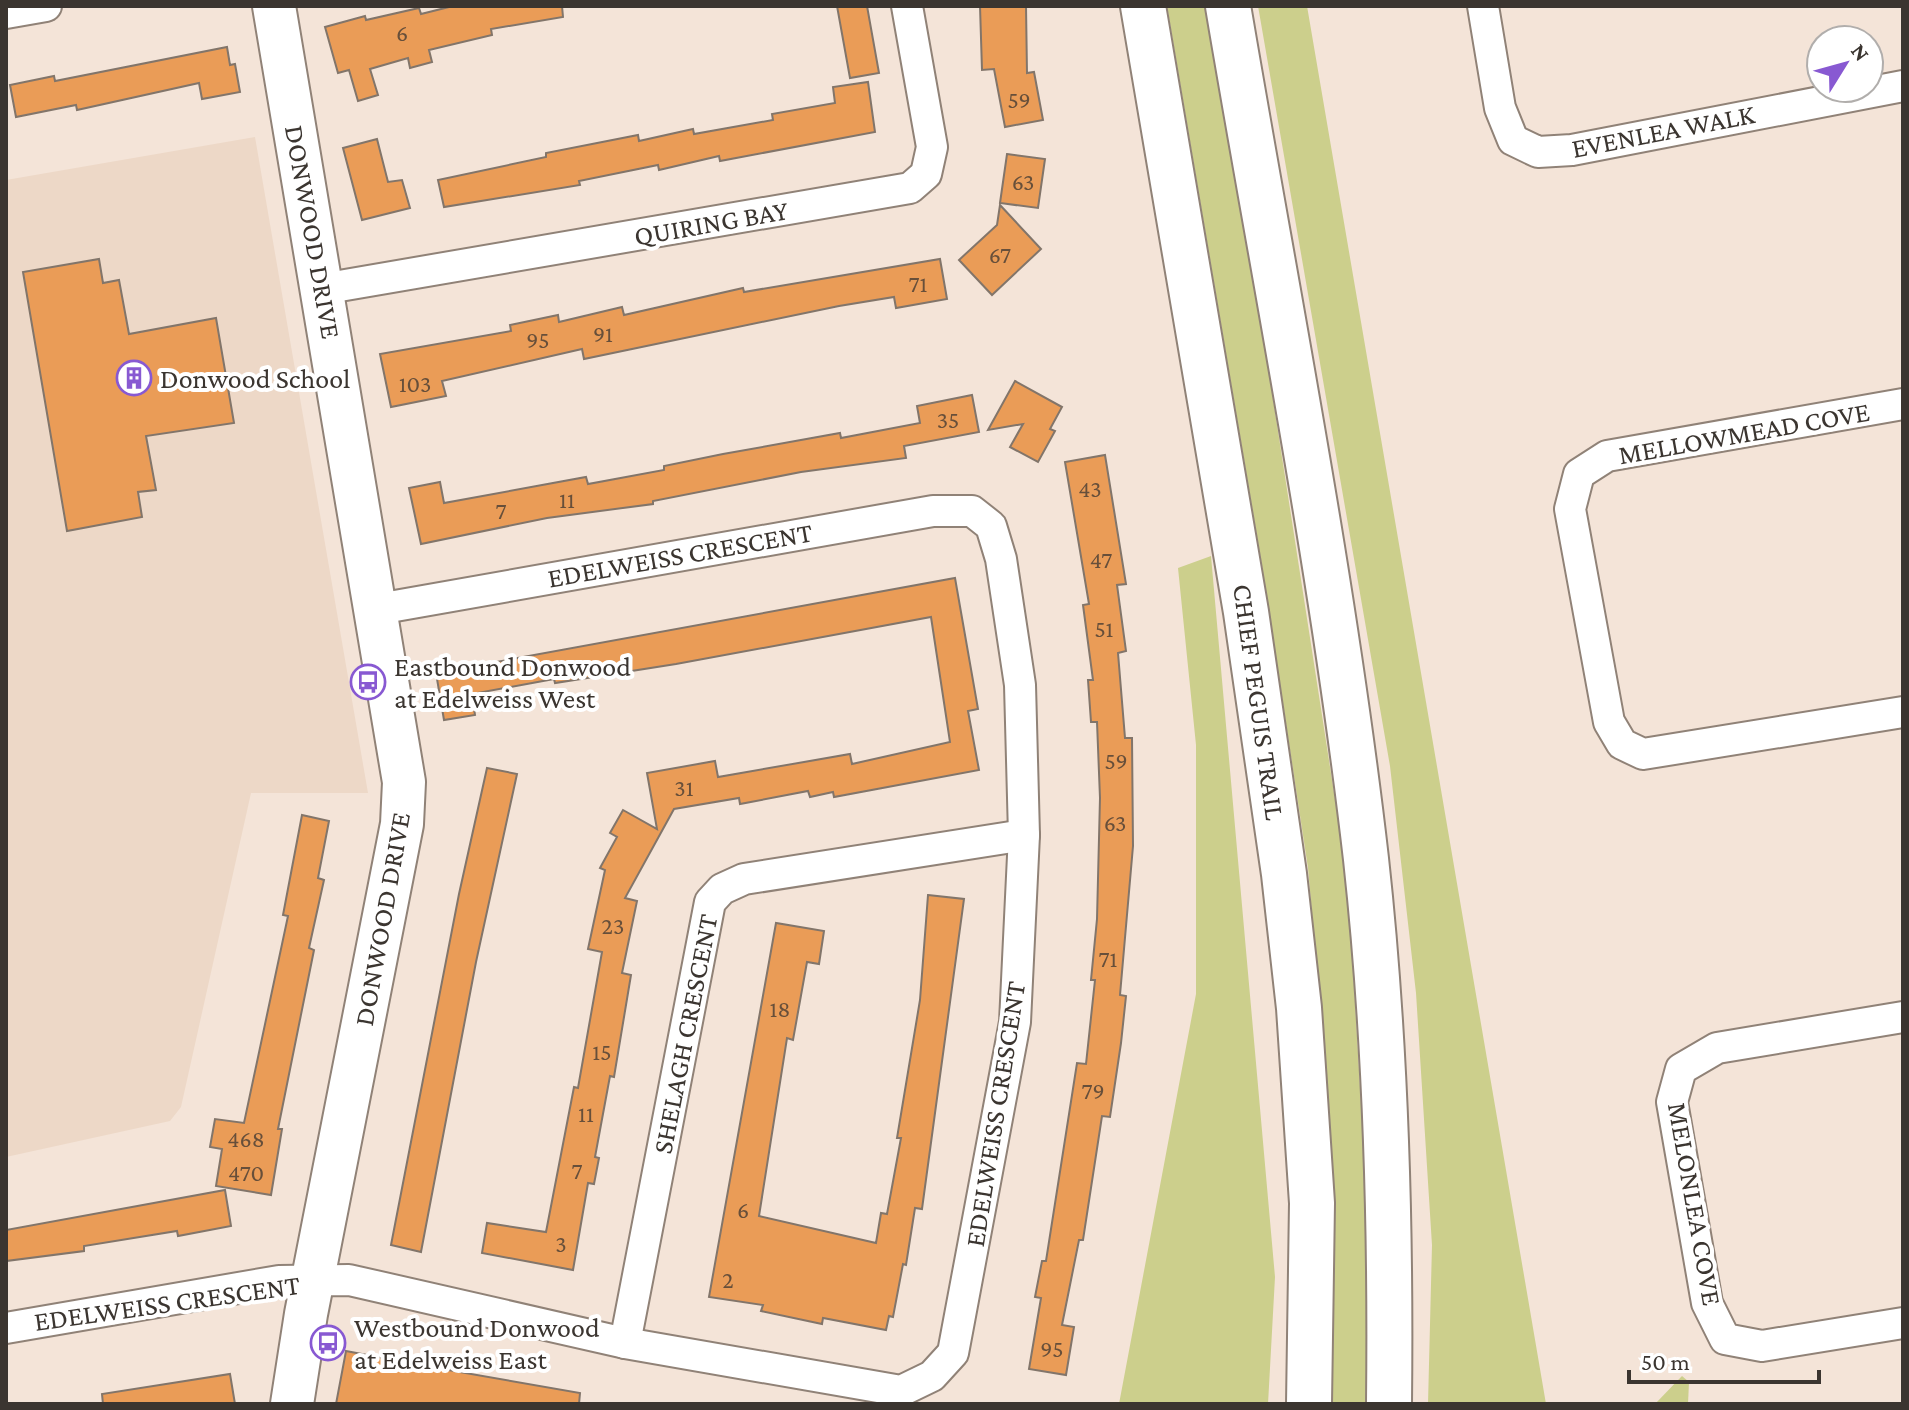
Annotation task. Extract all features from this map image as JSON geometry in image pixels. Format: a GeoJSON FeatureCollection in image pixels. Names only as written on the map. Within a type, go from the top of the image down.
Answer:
{"type":"FeatureCollection","features":[{"type":"Feature","properties":{"kind":"main road","name":"CHIEF PEGUIS TRAIL"},"geometry":{"type":"LineString","coordinates":[[1143,6],[1246,612],[1286,889],[1299,1008],[1312,1203],[1309,1404]]}},
{"type":"Feature","properties":{"kind":"main road"},"geometry":{"type":"LineString","coordinates":[[1228,6],[1329,593],[1366,861],[1388,1190],[1389,1404]]}},
{"type":"Feature","properties":{"kind":"street"},"geometry":{"type":"LineString","coordinates":[[6,13],[46,6]]}},
{"type":"Feature","properties":{"kind":"street","name":"DONWOOD DRIVE"},"geometry":{"type":"LineString","coordinates":[[274,6],[402,760],[402,824],[292,1404]]}},
{"type":"Feature","properties":{"kind":"street","name":"QUIRING BAY"},"geometry":{"type":"LineString","coordinates":[[322,289],[910,188],[926,174],[932,147],[907,6]]}},
{"type":"Feature","properties":{"kind":"street","name":"EVENLEA WALK"},"geometry":{"type":"LineString","coordinates":[[1483,6],[1500,108],[1513,140],[1538,152],[1572,150],[1903,86]]}},
{"type":"Feature","properties":{"kind":"street","name":"MELLOWMEAD COVE"},"geometry":{"type":"LineString","coordinates":[[1903,404],[1607,456],[1579,474],[1570,509],[1609,722],[1622,744],[1643,754],[1903,712]]}},
{"type":"Feature","properties":{"kind":"street","name":"EDELWEISS CRESCENT"},"geometry":{"type":"LineString","coordinates":[[6,1328],[279,1281],[349,1280],[625,1343],[901,1391],[932,1376],[953,1353],[1015,1022],[1024,835],[1020,685],[1001,559],[991,526],[972,511],[933,511],[378,609]]}},
{"type":"Feature","properties":{"kind":"street","name":"SHELAGH CRESCENT"},"geometry":{"type":"LineString","coordinates":[[625,1343],[710,902],[722,889],[744,879],[1024,835]]}},
{"type":"Feature","properties":{"kind":"street","name":"MELONLEA COVE"},"geometry":{"type":"LineString","coordinates":[[1903,1017],[1717,1048],[1681,1069],[1672,1102],[1707,1303],[1725,1339],[1762,1346],[1903,1323]]}},
{"type":"Feature","properties":{"kind":"shaded area"},"geometry":{"type":"Polygon","coordinates":[[[255,137],[368,793],[251,793],[181,1107],[170,1121],[6,1157],[6,180],[255,137]]]}},
{"type":"Feature","properties":{"kind":"green space"},"geometry":{"type":"Polygon","coordinates":[[[1167,6],[1206,6],[1271,386],[1348,883],[1368,1223],[1368,1404],[1328,1404],[1325,1062],[1308,868],[1262,566],[1167,6]]]}},
{"type":"Feature","properties":{"kind":"green space"},"geometry":{"type":"Polygon","coordinates":[[[1258,6],[1307,6],[1546,1404],[1428,1404],[1432,1245],[1416,993],[1390,766],[1258,6]]]}},
{"type":"Feature","properties":{"kind":"green space"},"geometry":{"type":"Polygon","coordinates":[[[1211,556],[1275,1277],[1268,1404],[1119,1404],[1196,994],[1196,745],[1178,568],[1211,556]]]}},
{"type":"Feature","properties":{"kind":"green space"},"geometry":{"type":"Polygon","coordinates":[[[1682,1376],[1689,1382],[1688,1404],[1655,1404],[1682,1376]]]}},
{"type":"Feature","properties":{"kind":"building"},"geometry":{"type":"Polygon","coordinates":[[[453,6],[562,6],[563,17],[491,29],[492,35],[429,50],[432,62],[410,68],[408,58],[370,69],[378,95],[358,101],[349,70],[338,73],[325,27],[365,16],[366,20],[419,8],[421,14],[453,6]]]}},
{"type":"Feature","properties":{"kind":"building"},"geometry":{"type":"Polygon","coordinates":[[[837,6],[867,6],[879,73],[850,78],[837,6]]]}},
{"type":"Feature","properties":{"kind":"building"},"geometry":{"type":"Polygon","coordinates":[[[980,6],[1026,6],[1027,73],[1034,72],[1043,120],[1005,127],[994,69],[982,70],[980,6]]]}},
{"type":"Feature","properties":{"kind":"building"},"geometry":{"type":"Polygon","coordinates":[[[227,47],[230,65],[235,64],[240,92],[202,99],[199,83],[77,110],[76,105],[16,117],[10,85],[54,76],[55,81],[227,47]]]}},
{"type":"Feature","properties":{"kind":"building"},"geometry":{"type":"Polygon","coordinates":[[[868,82],[875,132],[720,161],[719,156],[659,170],[658,165],[579,181],[580,185],[444,207],[438,180],[546,157],[546,153],[638,135],[639,141],[693,129],[694,134],[773,120],[772,114],[835,103],[833,87],[868,82]]]}},
{"type":"Feature","properties":{"kind":"building"},"geometry":{"type":"Polygon","coordinates":[[[377,139],[388,182],[402,180],[410,208],[362,220],[343,148],[377,139]]]}},
{"type":"Feature","properties":{"kind":"building"},"geometry":{"type":"Polygon","coordinates":[[[1007,154],[1045,159],[1038,208],[1000,203],[1007,154]]]}},
{"type":"Feature","properties":{"kind":"building"},"geometry":{"type":"Polygon","coordinates":[[[1000,205],[1041,249],[992,295],[959,260],[997,225],[1000,205]]]}},
{"type":"Feature","properties":{"kind":"building","name":"Donwood School"},"geometry":{"type":"Polygon","coordinates":[[[99,259],[103,283],[119,280],[129,334],[216,318],[234,423],[146,436],[156,490],[138,492],[142,517],[67,531],[23,272],[99,259]]]}},
{"type":"Feature","properties":{"kind":"building"},"geometry":{"type":"Polygon","coordinates":[[[940,259],[947,299],[896,308],[894,297],[839,306],[584,359],[582,349],[442,381],[446,396],[391,407],[380,354],[511,331],[510,325],[558,315],[559,322],[622,307],[624,315],[743,288],[744,292],[940,259]]]}},
{"type":"Feature","properties":{"kind":"building"},"geometry":{"type":"Polygon","coordinates":[[[1015,381],[1062,407],[1050,429],[1055,431],[1038,462],[1010,447],[1023,424],[988,430],[1015,381]]]}},
{"type":"Feature","properties":{"kind":"building"},"geometry":{"type":"Polygon","coordinates":[[[972,395],[979,432],[904,446],[906,458],[801,472],[653,501],[653,504],[547,518],[421,544],[409,488],[440,482],[444,503],[586,477],[588,484],[664,470],[664,466],[723,454],[840,433],[841,438],[920,423],[917,406],[972,395]]]}},
{"type":"Feature","properties":{"kind":"building"},"geometry":{"type":"Polygon","coordinates":[[[1105,455],[1126,584],[1117,585],[1126,651],[1118,653],[1125,738],[1132,738],[1133,846],[1120,995],[1126,996],[1121,1043],[1110,1117],[1102,1116],[1083,1240],[1079,1240],[1062,1325],[1074,1327],[1066,1375],[1029,1369],[1041,1298],[1035,1297],[1042,1261],[1046,1261],[1077,1063],[1086,1064],[1095,980],[1091,980],[1097,919],[1100,798],[1097,722],[1091,722],[1088,680],[1093,680],[1083,605],[1089,604],[1065,462],[1105,455]]]}},
{"type":"Feature","properties":{"kind":"building"},"geometry":{"type":"Polygon","coordinates":[[[955,578],[978,709],[968,711],[979,770],[834,797],[833,792],[810,797],[808,791],[740,804],[739,798],[674,809],[625,898],[637,901],[622,973],[631,975],[614,1077],[610,1076],[595,1157],[599,1158],[594,1184],[588,1183],[573,1270],[482,1253],[487,1223],[546,1232],[574,1087],[578,1088],[602,952],[588,949],[605,870],[600,868],[617,837],[610,833],[623,810],[657,829],[647,773],[715,761],[718,777],[850,754],[852,764],[950,742],[931,617],[676,664],[555,683],[554,679],[472,694],[475,715],[444,720],[436,673],[955,578]]]}},
{"type":"Feature","properties":{"kind":"building"},"geometry":{"type":"Polygon","coordinates":[[[487,768],[517,774],[476,962],[421,1252],[391,1245],[459,894],[487,768]]]}},
{"type":"Feature","properties":{"kind":"building"},"geometry":{"type":"Polygon","coordinates":[[[302,815],[329,821],[318,878],[324,880],[309,948],[314,950],[278,1129],[282,1129],[271,1195],[216,1186],[222,1149],[210,1147],[215,1119],[244,1123],[288,916],[283,915],[302,815]]]}},
{"type":"Feature","properties":{"kind":"building"},"geometry":{"type":"Polygon","coordinates":[[[928,895],[964,899],[922,1209],[915,1208],[906,1265],[903,1264],[893,1317],[889,1316],[886,1330],[823,1318],[822,1324],[761,1311],[763,1305],[709,1297],[776,923],[824,931],[819,964],[807,962],[793,1040],[787,1038],[759,1216],[876,1243],[881,1213],[887,1214],[901,1138],[897,1138],[920,1000],[928,895]]]}},
{"type":"Feature","properties":{"kind":"building"},"geometry":{"type":"Polygon","coordinates":[[[225,1190],[231,1226],[178,1236],[177,1231],[84,1246],[84,1251],[6,1261],[6,1230],[225,1190]]]}},
{"type":"Feature","properties":{"kind":"building"},"geometry":{"type":"Polygon","coordinates":[[[346,1351],[420,1365],[422,1356],[450,1361],[448,1370],[580,1393],[579,1404],[336,1404],[346,1351]]]}},
{"type":"Feature","properties":{"kind":"building"},"geometry":{"type":"Polygon","coordinates":[[[230,1374],[235,1404],[103,1404],[102,1394],[230,1374]]]}},
{"type":"Feature","properties":{"kind":"place","name":"Donwood School"},"geometry":{"type":"Point","coordinates":[134,378]}},
{"type":"Feature","properties":{"kind":"place","name":"Eastbound Donwood at Edelweiss West"},"geometry":{"type":"Point","coordinates":[368,682]}},
{"type":"Feature","properties":{"kind":"place","name":"Westbound Donwood at Edelweiss East"},"geometry":{"type":"Point","coordinates":[328,1343]}}]}
